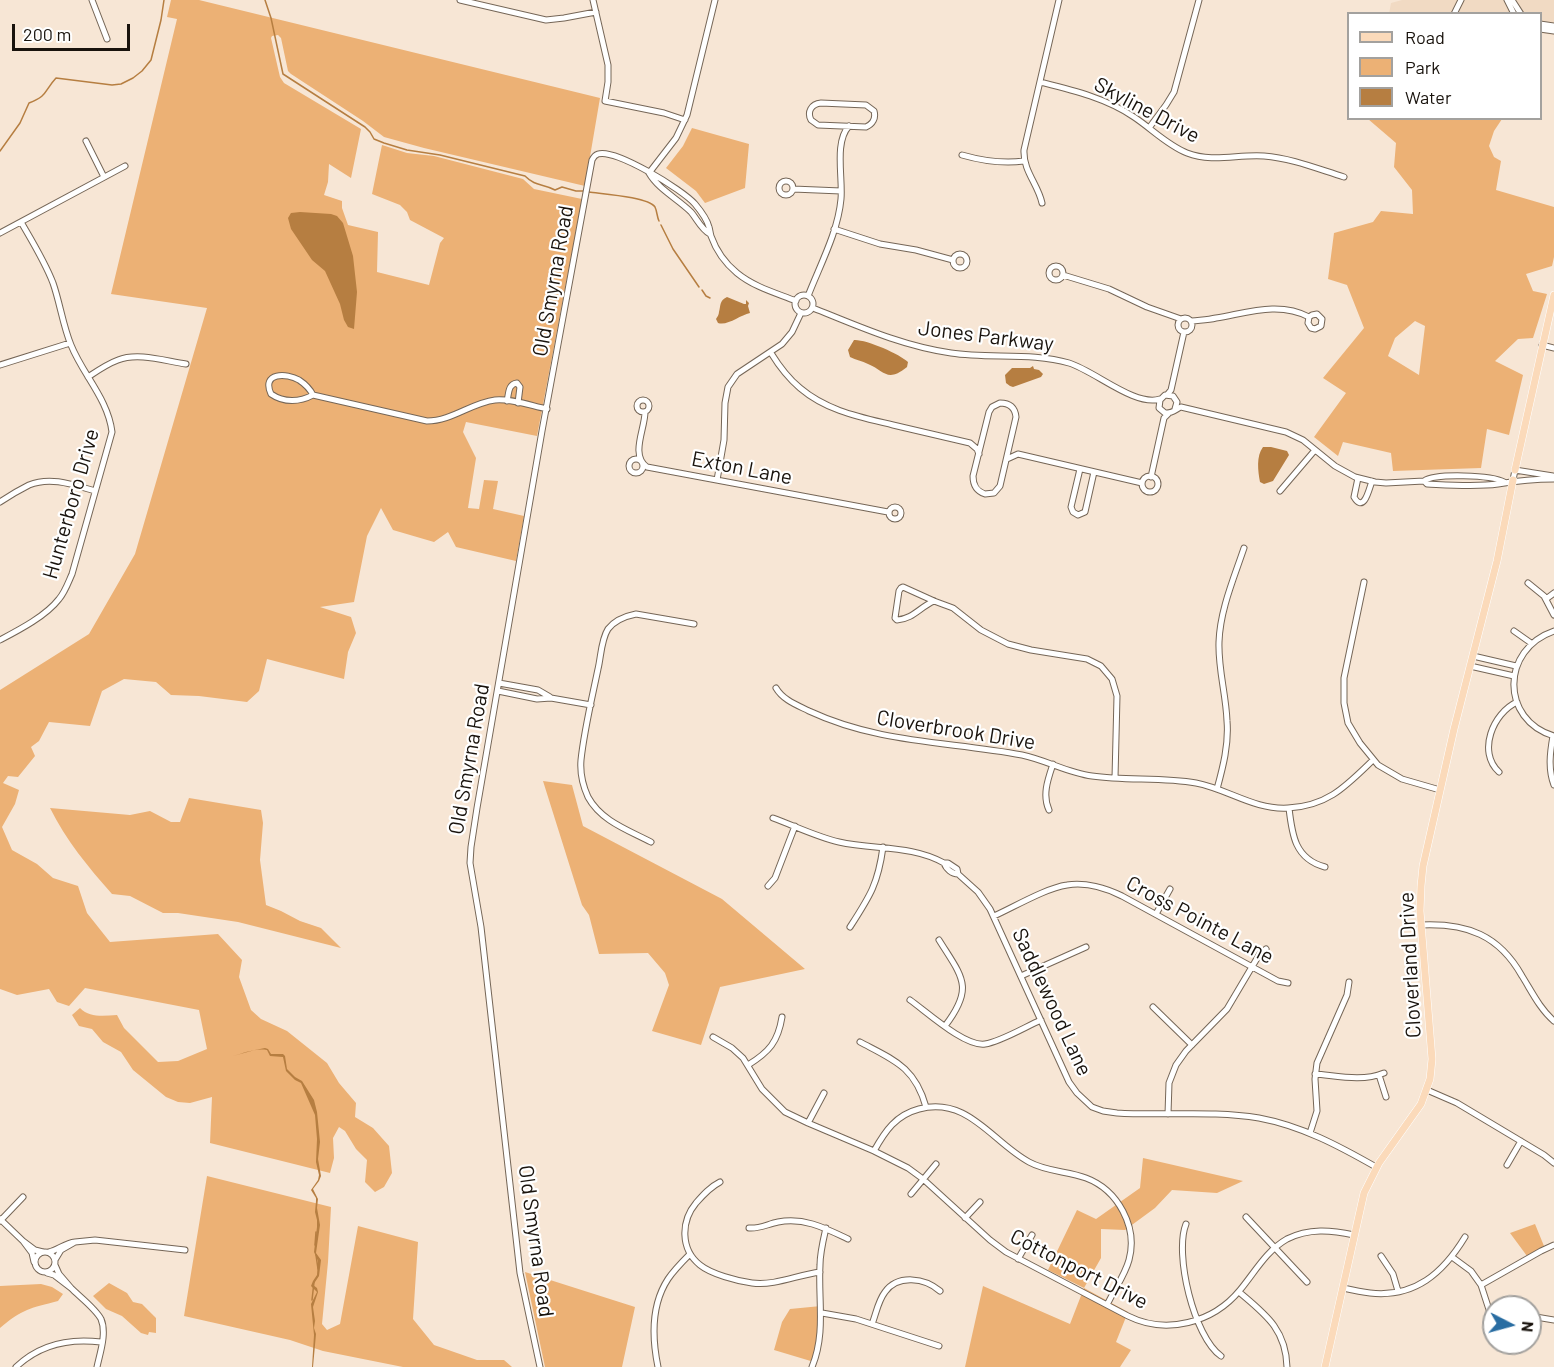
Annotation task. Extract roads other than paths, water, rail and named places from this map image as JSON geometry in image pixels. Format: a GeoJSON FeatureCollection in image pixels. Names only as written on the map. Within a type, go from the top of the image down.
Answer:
{"type":"FeatureCollection","features":[{"type":"Feature","properties":{"kind":"main road"},"geometry":{"type":"LineString","coordinates":[[1515,470],[1554,295]]}},
{"type":"Feature","properties":{"kind":"main road","name":"Cloverland Drive"},"geometry":{"type":"LineString","coordinates":[[1325,1367],[1362,1198],[1376,1167],[1417,1112],[1430,1079],[1432,1059],[1420,899],[1423,866],[1497,561],[1513,480]]}},
{"type":"Feature","properties":{"kind":"street"},"geometry":{"type":"LineString","coordinates":[[92,0],[107,39]]}},
{"type":"Feature","properties":{"kind":"street"},"geometry":{"type":"LineString","coordinates":[[460,0],[546,20],[596,12]]}},
{"type":"Feature","properties":{"kind":"street"},"geometry":{"type":"LineString","coordinates":[[594,0],[607,54],[608,81],[605,100],[685,120]]}},
{"type":"Feature","properties":{"kind":"street"},"geometry":{"type":"LineString","coordinates":[[715,0],[685,120],[676,138],[649,173],[674,186],[688,198],[705,219],[710,234],[725,260],[738,274],[753,284],[796,301]]}},
{"type":"Feature","properties":{"kind":"street"},"geometry":{"type":"LineString","coordinates":[[1042,203],[1024,161],[1025,142],[1059,0]]}},
{"type":"Feature","properties":{"kind":"street"},"geometry":{"type":"LineString","coordinates":[[1149,128],[1174,92],[1199,0]]}},
{"type":"Feature","properties":{"kind":"street","name":"Skyline Drive"},"geometry":{"type":"LineString","coordinates":[[1040,82],[1074,90],[1112,105],[1134,117],[1187,154],[1220,159],[1247,156],[1272,157],[1344,177]]}},
{"type":"Feature","properties":{"kind":"street"},"geometry":{"type":"LineString","coordinates":[[821,103],[863,105],[869,106],[874,111],[874,120],[869,125],[849,126],[815,124],[810,116],[812,108],[821,103]]}},
{"type":"Feature","properties":{"kind":"street"},"geometry":{"type":"LineString","coordinates":[[834,126],[842,136]]}},
{"type":"Feature","properties":{"kind":"street"},"geometry":{"type":"LineString","coordinates":[[808,296],[839,212],[842,136],[849,126]]}},
{"type":"Feature","properties":{"kind":"street"},"geometry":{"type":"LineString","coordinates":[[86,141],[104,177]]}},
{"type":"Feature","properties":{"kind":"street","name":"Old Smyrna Road"},"geometry":{"type":"LineString","coordinates":[[540,1367],[520,1274],[480,917],[470,863],[475,818],[592,160],[602,153],[627,161],[649,173]]}},
{"type":"Feature","properties":{"kind":"street"},"geometry":{"type":"LineString","coordinates":[[962,155],[993,162],[1024,161]]}},
{"type":"Feature","properties":{"kind":"street"},"geometry":{"type":"LineString","coordinates":[[0,233],[125,166]]}},
{"type":"Feature","properties":{"kind":"street"},"geometry":{"type":"LineString","coordinates":[[793,189],[841,191]]}},
{"type":"Feature","properties":{"kind":"street","name":"Hunterboro Drive"},"geometry":{"type":"LineString","coordinates":[[0,640],[50,609],[66,588],[112,432],[106,408],[80,366],[70,343],[52,280],[21,222]]}},
{"type":"Feature","properties":{"kind":"street"},"geometry":{"type":"LineString","coordinates":[[834,229],[880,244],[916,250],[953,260]]}},
{"type":"Feature","properties":{"kind":"street"},"geometry":{"type":"LineString","coordinates":[[1063,275],[1109,290],[1147,307],[1192,321],[1269,309],[1296,311],[1309,317]]}},
{"type":"Feature","properties":{"kind":"street"},"geometry":{"type":"LineString","coordinates":[[799,296],[808,296],[813,303],[813,308],[808,313],[801,313],[796,308],[796,301],[799,296]]}},
{"type":"Feature","properties":{"kind":"street","name":"Jones Parkway"},"geometry":{"type":"LineString","coordinates":[[813,308],[896,341],[921,347],[971,355],[1044,358],[1071,364],[1130,395],[1158,402]]}},
{"type":"Feature","properties":{"kind":"street"},"geometry":{"type":"LineString","coordinates":[[717,480],[724,440],[728,387],[737,374],[771,353],[787,339],[801,313]]}},
{"type":"Feature","properties":{"kind":"street"},"geometry":{"type":"LineString","coordinates":[[1181,319],[1178,327],[1184,332]]}},
{"type":"Feature","properties":{"kind":"street"},"geometry":{"type":"LineString","coordinates":[[1184,332],[1192,329],[1192,321]]}},
{"type":"Feature","properties":{"kind":"street"},"geometry":{"type":"LineString","coordinates":[[1151,477],[1164,418],[1158,402],[1170,394],[1184,332]]}},
{"type":"Feature","properties":{"kind":"street"},"geometry":{"type":"LineString","coordinates":[[0,365],[70,343]]}},
{"type":"Feature","properties":{"kind":"street"},"geometry":{"type":"LineString","coordinates":[[1542,345],[1554,348]]}},
{"type":"Feature","properties":{"kind":"street"},"geometry":{"type":"LineString","coordinates":[[771,353],[793,382],[828,407],[856,416],[970,443],[979,454]]}},
{"type":"Feature","properties":{"kind":"street"},"geometry":{"type":"LineString","coordinates":[[88,377],[111,363],[128,357],[186,364]]}},
{"type":"Feature","properties":{"kind":"street"},"geometry":{"type":"LineString","coordinates":[[314,395],[304,384],[290,377],[276,376],[269,384],[271,394],[283,399],[297,400],[314,395],[366,404],[418,420],[435,421],[488,401],[498,400],[547,409]]}},
{"type":"Feature","properties":{"kind":"street"},"geometry":{"type":"LineString","coordinates":[[507,401],[510,386],[517,383],[520,387],[518,403]]}},
{"type":"Feature","properties":{"kind":"street"},"geometry":{"type":"LineString","coordinates":[[1170,394],[1177,402],[1178,408]]}},
{"type":"Feature","properties":{"kind":"street"},"geometry":{"type":"LineString","coordinates":[[1006,403],[1013,408],[1016,414],[1011,444],[999,488],[994,493],[984,494],[978,491],[973,482],[990,410],[996,404],[1006,403]]}},
{"type":"Feature","properties":{"kind":"street"},"geometry":{"type":"LineString","coordinates":[[1164,418],[1178,408],[1278,429],[1298,437],[1335,466],[1358,478],[1372,481],[1495,484],[1513,480],[1554,477]]}},
{"type":"Feature","properties":{"kind":"street"},"geometry":{"type":"LineString","coordinates":[[1162,411],[1170,413]]}},
{"type":"Feature","properties":{"kind":"street","name":"Exton Lane"},"geometry":{"type":"LineString","coordinates":[[645,412],[639,452],[641,462],[647,467],[888,512]]}},
{"type":"Feature","properties":{"kind":"street"},"geometry":{"type":"LineString","coordinates":[[970,443],[983,437]]}},
{"type":"Feature","properties":{"kind":"street"},"geometry":{"type":"LineString","coordinates":[[1011,444],[1018,454],[1142,483]]}},
{"type":"Feature","properties":{"kind":"street"},"geometry":{"type":"LineString","coordinates":[[1280,491],[1315,450]]}},
{"type":"Feature","properties":{"kind":"street"},"geometry":{"type":"LineString","coordinates":[[1007,460],[1018,454]]}},
{"type":"Feature","properties":{"kind":"street"},"geometry":{"type":"LineString","coordinates":[[1080,469],[1071,507],[1078,515],[1085,512],[1094,472]]}},
{"type":"Feature","properties":{"kind":"street"},"geometry":{"type":"LineString","coordinates":[[1513,480],[1515,470],[1554,477]]}},
{"type":"Feature","properties":{"kind":"street"},"geometry":{"type":"LineString","coordinates":[[1142,483],[1147,477],[1151,477]]}},
{"type":"Feature","properties":{"kind":"street"},"geometry":{"type":"LineString","coordinates":[[1142,483],[1146,491],[1153,491],[1157,487],[1157,482],[1151,477]]}},
{"type":"Feature","properties":{"kind":"street"},"geometry":{"type":"LineString","coordinates":[[1358,478],[1353,495],[1358,502],[1365,500],[1372,481]]}},
{"type":"Feature","properties":{"kind":"street"},"geometry":{"type":"LineString","coordinates":[[0,502],[40,482],[65,483],[95,491]]}},
{"type":"Feature","properties":{"kind":"street"},"geometry":{"type":"LineString","coordinates":[[1217,789],[1228,729],[1219,657],[1220,631],[1223,611],[1244,548]]}},
{"type":"Feature","properties":{"kind":"street"},"geometry":{"type":"LineString","coordinates":[[1364,582],[1346,668],[1344,700],[1346,716],[1359,743],[1373,760],[1402,779],[1440,790]]}},
{"type":"Feature","properties":{"kind":"street"},"geometry":{"type":"LineString","coordinates":[[1528,583],[1546,599],[1554,615]]}},
{"type":"Feature","properties":{"kind":"street"},"geometry":{"type":"LineString","coordinates":[[934,601],[909,618],[895,619],[899,591],[902,587],[953,608],[980,630],[1000,641],[1031,650],[1087,659],[1107,671],[1118,696],[1115,778]]}},
{"type":"Feature","properties":{"kind":"street"},"geometry":{"type":"LineString","coordinates":[[1546,599],[1554,593]]}},
{"type":"Feature","properties":{"kind":"street"},"geometry":{"type":"LineString","coordinates":[[651,842],[609,820],[588,796],[582,777],[581,760],[591,705],[604,640],[609,628],[615,622],[628,615],[636,614],[694,624]]}},
{"type":"Feature","properties":{"kind":"street"},"geometry":{"type":"LineString","coordinates":[[1515,631],[1532,643]]}},
{"type":"Feature","properties":{"kind":"street"},"geometry":{"type":"LineString","coordinates":[[1554,631],[1540,637],[1526,649],[1515,671],[1514,690],[1517,702],[1528,721],[1539,730],[1554,736],[1550,762],[1554,785]]}},
{"type":"Feature","properties":{"kind":"street"},"geometry":{"type":"LineString","coordinates":[[1473,656],[1515,671]]}},
{"type":"Feature","properties":{"kind":"street"},"geometry":{"type":"LineString","coordinates":[[1470,666],[1515,671]]}},
{"type":"Feature","properties":{"kind":"street"},"geometry":{"type":"LineString","coordinates":[[499,683],[538,690],[551,698]]}},
{"type":"Feature","properties":{"kind":"street","name":"Cloverbrook Drive"},"geometry":{"type":"LineString","coordinates":[[776,688],[783,698],[824,717],[900,739],[1013,753],[1087,775],[1201,784],[1259,805],[1275,808],[1307,805],[1335,794],[1348,785],[1373,760]]}},
{"type":"Feature","properties":{"kind":"street"},"geometry":{"type":"LineString","coordinates":[[498,691],[537,699],[551,698],[591,705]]}},
{"type":"Feature","properties":{"kind":"street"},"geometry":{"type":"LineString","coordinates":[[1499,772],[1490,759],[1490,735],[1500,715],[1517,702]]}},
{"type":"Feature","properties":{"kind":"street"},"geometry":{"type":"LineString","coordinates":[[1049,810],[1045,794],[1053,764]]}},
{"type":"Feature","properties":{"kind":"street"},"geometry":{"type":"LineString","coordinates":[[1289,808],[1293,832],[1299,848],[1309,861],[1325,867]]}},
{"type":"Feature","properties":{"kind":"street","name":"Saddlewood Lane"},"geometry":{"type":"LineString","coordinates":[[773,818],[839,842],[922,853],[953,865],[958,874],[978,892],[994,916],[1065,1077],[1077,1093],[1101,1111],[1226,1114],[1250,1117],[1310,1133],[1376,1167]]}},
{"type":"Feature","properties":{"kind":"street"},"geometry":{"type":"LineString","coordinates":[[768,886],[775,878],[795,826]]}},
{"type":"Feature","properties":{"kind":"street"},"geometry":{"type":"LineString","coordinates":[[850,927],[874,888],[883,847]]}},
{"type":"Feature","properties":{"kind":"street","name":"Cross Pointe Lane"},"geometry":{"type":"LineString","coordinates":[[994,916],[1054,889],[1071,885],[1106,889],[1279,982],[1288,983]]}},
{"type":"Feature","properties":{"kind":"street"},"geometry":{"type":"LineString","coordinates":[[1156,914],[1170,889]]}},
{"type":"Feature","properties":{"kind":"street"},"geometry":{"type":"LineString","coordinates":[[1421,925],[1462,927],[1477,932],[1491,941],[1509,957],[1542,1009],[1554,1021]]}},
{"type":"Feature","properties":{"kind":"street"},"geometry":{"type":"LineString","coordinates":[[939,940],[958,970],[963,986],[958,1008],[945,1026]]}},
{"type":"Feature","properties":{"kind":"street"},"geometry":{"type":"LineString","coordinates":[[1021,976],[1086,947]]}},
{"type":"Feature","properties":{"kind":"street"},"geometry":{"type":"LineString","coordinates":[[1168,1114],[1169,1080],[1176,1065],[1192,1045],[1225,1012],[1260,954],[1266,949]]}},
{"type":"Feature","properties":{"kind":"street"},"geometry":{"type":"LineString","coordinates":[[1310,1133],[1317,1111],[1315,1074],[1318,1060],[1349,992],[1349,982]]}},
{"type":"Feature","properties":{"kind":"street"},"geometry":{"type":"LineString","coordinates":[[910,1000],[945,1026],[977,1044],[994,1041],[1041,1020]]}},
{"type":"Feature","properties":{"kind":"street"},"geometry":{"type":"LineString","coordinates":[[1153,1007],[1192,1045]]}},
{"type":"Feature","properties":{"kind":"street"},"geometry":{"type":"LineString","coordinates":[[748,1065],[772,1046],[779,1032],[782,1017]]}},
{"type":"Feature","properties":{"kind":"street","name":"Cottonport Drive"},"geometry":{"type":"LineString","coordinates":[[713,1037],[735,1051],[748,1065],[767,1095],[785,1112],[898,1162],[923,1179],[994,1244],[1107,1305],[1149,1324],[1170,1325],[1197,1320],[1221,1308],[1239,1292],[1275,1248],[1287,1239],[1311,1231],[1331,1231],[1354,1235]]}},
{"type":"Feature","properties":{"kind":"street"},"geometry":{"type":"LineString","coordinates":[[860,1042],[910,1074],[919,1086],[926,1107]]}},
{"type":"Feature","properties":{"kind":"street"},"geometry":{"type":"LineString","coordinates":[[1315,1074],[1360,1078],[1381,1074],[1386,1097]]}},
{"type":"Feature","properties":{"kind":"street"},"geometry":{"type":"LineString","coordinates":[[1427,1090],[1456,1102],[1554,1163]]}},
{"type":"Feature","properties":{"kind":"street"},"geometry":{"type":"LineString","coordinates":[[808,1124],[824,1093]]}},
{"type":"Feature","properties":{"kind":"street"},"geometry":{"type":"LineString","coordinates":[[874,1151],[885,1132],[894,1122],[908,1113],[926,1107],[947,1107],[965,1114],[1029,1162],[1047,1169],[1084,1177],[1096,1183],[1112,1195],[1125,1216],[1130,1232],[1131,1245],[1127,1265],[1107,1305]]}},
{"type":"Feature","properties":{"kind":"street"},"geometry":{"type":"LineString","coordinates":[[1507,1165],[1521,1141]]}},
{"type":"Feature","properties":{"kind":"street"},"geometry":{"type":"LineString","coordinates":[[911,1194],[936,1164]]}},
{"type":"Feature","properties":{"kind":"street"},"geometry":{"type":"LineString","coordinates":[[720,1182],[712,1186],[699,1200],[687,1219],[684,1233],[686,1243],[690,1254],[699,1264],[734,1279],[766,1284],[820,1272]]}},
{"type":"Feature","properties":{"kind":"street"},"geometry":{"type":"LineString","coordinates":[[23,1197],[0,1220],[35,1250],[52,1255],[59,1274],[100,1318],[103,1328],[97,1367]]}},
{"type":"Feature","properties":{"kind":"street"},"geometry":{"type":"LineString","coordinates":[[965,1218],[980,1202]]}},
{"type":"Feature","properties":{"kind":"street"},"geometry":{"type":"LineString","coordinates":[[1246,1217],[1307,1282]]}},
{"type":"Feature","properties":{"kind":"street"},"geometry":{"type":"LineString","coordinates":[[750,1228],[755,1229],[775,1222],[795,1220],[813,1223],[848,1239]]}},
{"type":"Feature","properties":{"kind":"street"},"geometry":{"type":"LineString","coordinates":[[1186,1224],[1182,1236],[1182,1262],[1186,1282],[1197,1320],[1213,1349],[1221,1356]]}},
{"type":"Feature","properties":{"kind":"street"},"geometry":{"type":"LineString","coordinates":[[812,1367],[820,1337],[822,1313],[820,1256],[826,1228]]}},
{"type":"Feature","properties":{"kind":"street"},"geometry":{"type":"LineString","coordinates":[[1018,1259],[1032,1235]]}},
{"type":"Feature","properties":{"kind":"street"},"geometry":{"type":"LineString","coordinates":[[1343,1288],[1370,1293],[1398,1292],[1416,1286],[1443,1267],[1465,1237]]}},
{"type":"Feature","properties":{"kind":"street"},"geometry":{"type":"LineString","coordinates":[[34,1263],[37,1255],[66,1244],[89,1239],[125,1240],[185,1250]]}},
{"type":"Feature","properties":{"kind":"street"},"geometry":{"type":"LineString","coordinates":[[23,1241],[32,1253],[37,1270],[56,1275],[71,1288]]}},
{"type":"Feature","properties":{"kind":"street"},"geometry":{"type":"LineString","coordinates":[[46,1273],[52,1270],[61,1250],[75,1242]]}},
{"type":"Feature","properties":{"kind":"street"},"geometry":{"type":"LineString","coordinates":[[1481,1285],[1554,1245]]}},
{"type":"Feature","properties":{"kind":"street"},"geometry":{"type":"LineString","coordinates":[[658,1367],[654,1331],[658,1300],[669,1278],[690,1254]]}},
{"type":"Feature","properties":{"kind":"street"},"geometry":{"type":"LineString","coordinates":[[1381,1256],[1394,1274],[1398,1292]]}},
{"type":"Feature","properties":{"kind":"street"},"geometry":{"type":"LineString","coordinates":[[1452,1257],[1471,1271],[1481,1285],[1484,1295]]}},
{"type":"Feature","properties":{"kind":"street"},"geometry":{"type":"LineString","coordinates":[[872,1324],[884,1294],[898,1282],[920,1281],[940,1291]]}},
{"type":"Feature","properties":{"kind":"street"},"geometry":{"type":"LineString","coordinates":[[1239,1292],[1275,1325],[1284,1344],[1287,1367]]}},
{"type":"Feature","properties":{"kind":"street"},"geometry":{"type":"LineString","coordinates":[[822,1313],[854,1318],[939,1346]]}},
{"type":"Feature","properties":{"kind":"street"},"geometry":{"type":"LineString","coordinates":[[16,1367],[33,1354],[55,1344],[77,1340],[101,1342]]}},
{"type":"Feature","properties":{"kind":"water"},"geometry":{"type":"Polygon","coordinates":[[[291,213],[331,214],[337,216],[343,223],[353,256],[357,292],[354,329],[348,327],[344,320],[340,304],[325,271],[312,260],[291,229],[288,218],[291,213]]]}},
{"type":"Feature","properties":{"kind":"water"},"geometry":{"type":"Polygon","coordinates":[[[727,297],[744,304],[746,300],[749,303],[750,313],[726,323],[718,323],[716,319],[721,303],[727,297]]]}},
{"type":"Feature","properties":{"kind":"water"},"geometry":{"type":"Polygon","coordinates":[[[854,340],[874,344],[898,355],[908,362],[907,367],[890,375],[850,357],[848,350],[854,340]]]}},
{"type":"Feature","properties":{"kind":"water"},"geometry":{"type":"Polygon","coordinates":[[[1033,366],[1043,374],[1041,377],[1013,387],[1006,383],[1005,375],[1012,368],[1033,366]]]}},
{"type":"Feature","properties":{"kind":"water"},"geometry":{"type":"Polygon","coordinates":[[[1263,447],[1287,451],[1289,455],[1273,481],[1264,484],[1260,482],[1258,468],[1258,459],[1263,447]]]}},
{"type":"Feature","properties":{"kind":"water"},"geometry":{"type":"Polygon","coordinates":[[[265,1048],[268,1049],[271,1054],[283,1054],[287,1069],[302,1081],[314,1100],[317,1112],[320,1142],[318,1159],[321,1176],[313,1189],[318,1199],[320,1225],[316,1253],[321,1260],[319,1276],[313,1285],[318,1292],[313,1307],[316,1334],[313,1367],[314,1335],[311,1304],[317,1292],[311,1286],[317,1275],[318,1261],[314,1252],[317,1227],[316,1198],[311,1190],[319,1175],[316,1162],[315,1115],[301,1083],[286,1071],[283,1057],[270,1056],[267,1050],[254,1050],[265,1048]]]}},
{"type":"Feature","properties":{"kind":"waterway"},"geometry":{"type":"LineString","coordinates":[[0,151],[20,123],[29,103],[43,95],[56,78],[112,85],[121,84],[142,71],[151,60],[164,0]]}},
{"type":"Feature","properties":{"kind":"waterway"},"geometry":{"type":"LineString","coordinates":[[265,0],[283,74],[365,127],[374,139],[407,150],[440,155],[525,176],[532,182],[555,190],[562,187],[585,191]]}},
{"type":"Feature","properties":{"kind":"waterway"},"geometry":{"type":"LineString","coordinates":[[589,192],[644,201],[655,207],[659,221]]}},
{"type":"Feature","properties":{"kind":"waterway"},"geometry":{"type":"LineString","coordinates":[[661,225],[673,249],[699,287]]}},
{"type":"Feature","properties":{"kind":"waterway"},"geometry":{"type":"LineString","coordinates":[[702,290],[710,298]]}},
{"type":"Feature","properties":{"kind":"waterway"},"geometry":{"type":"LineString","coordinates":[[315,1245],[316,1232]]}},
{"type":"Feature","properties":{"kind":"waterway"},"geometry":{"type":"LineString","coordinates":[[316,1255],[318,1269]]}},
{"type":"Feature","properties":{"kind":"waterway"},"geometry":{"type":"LineString","coordinates":[[312,1300],[314,1282]]}}]}
